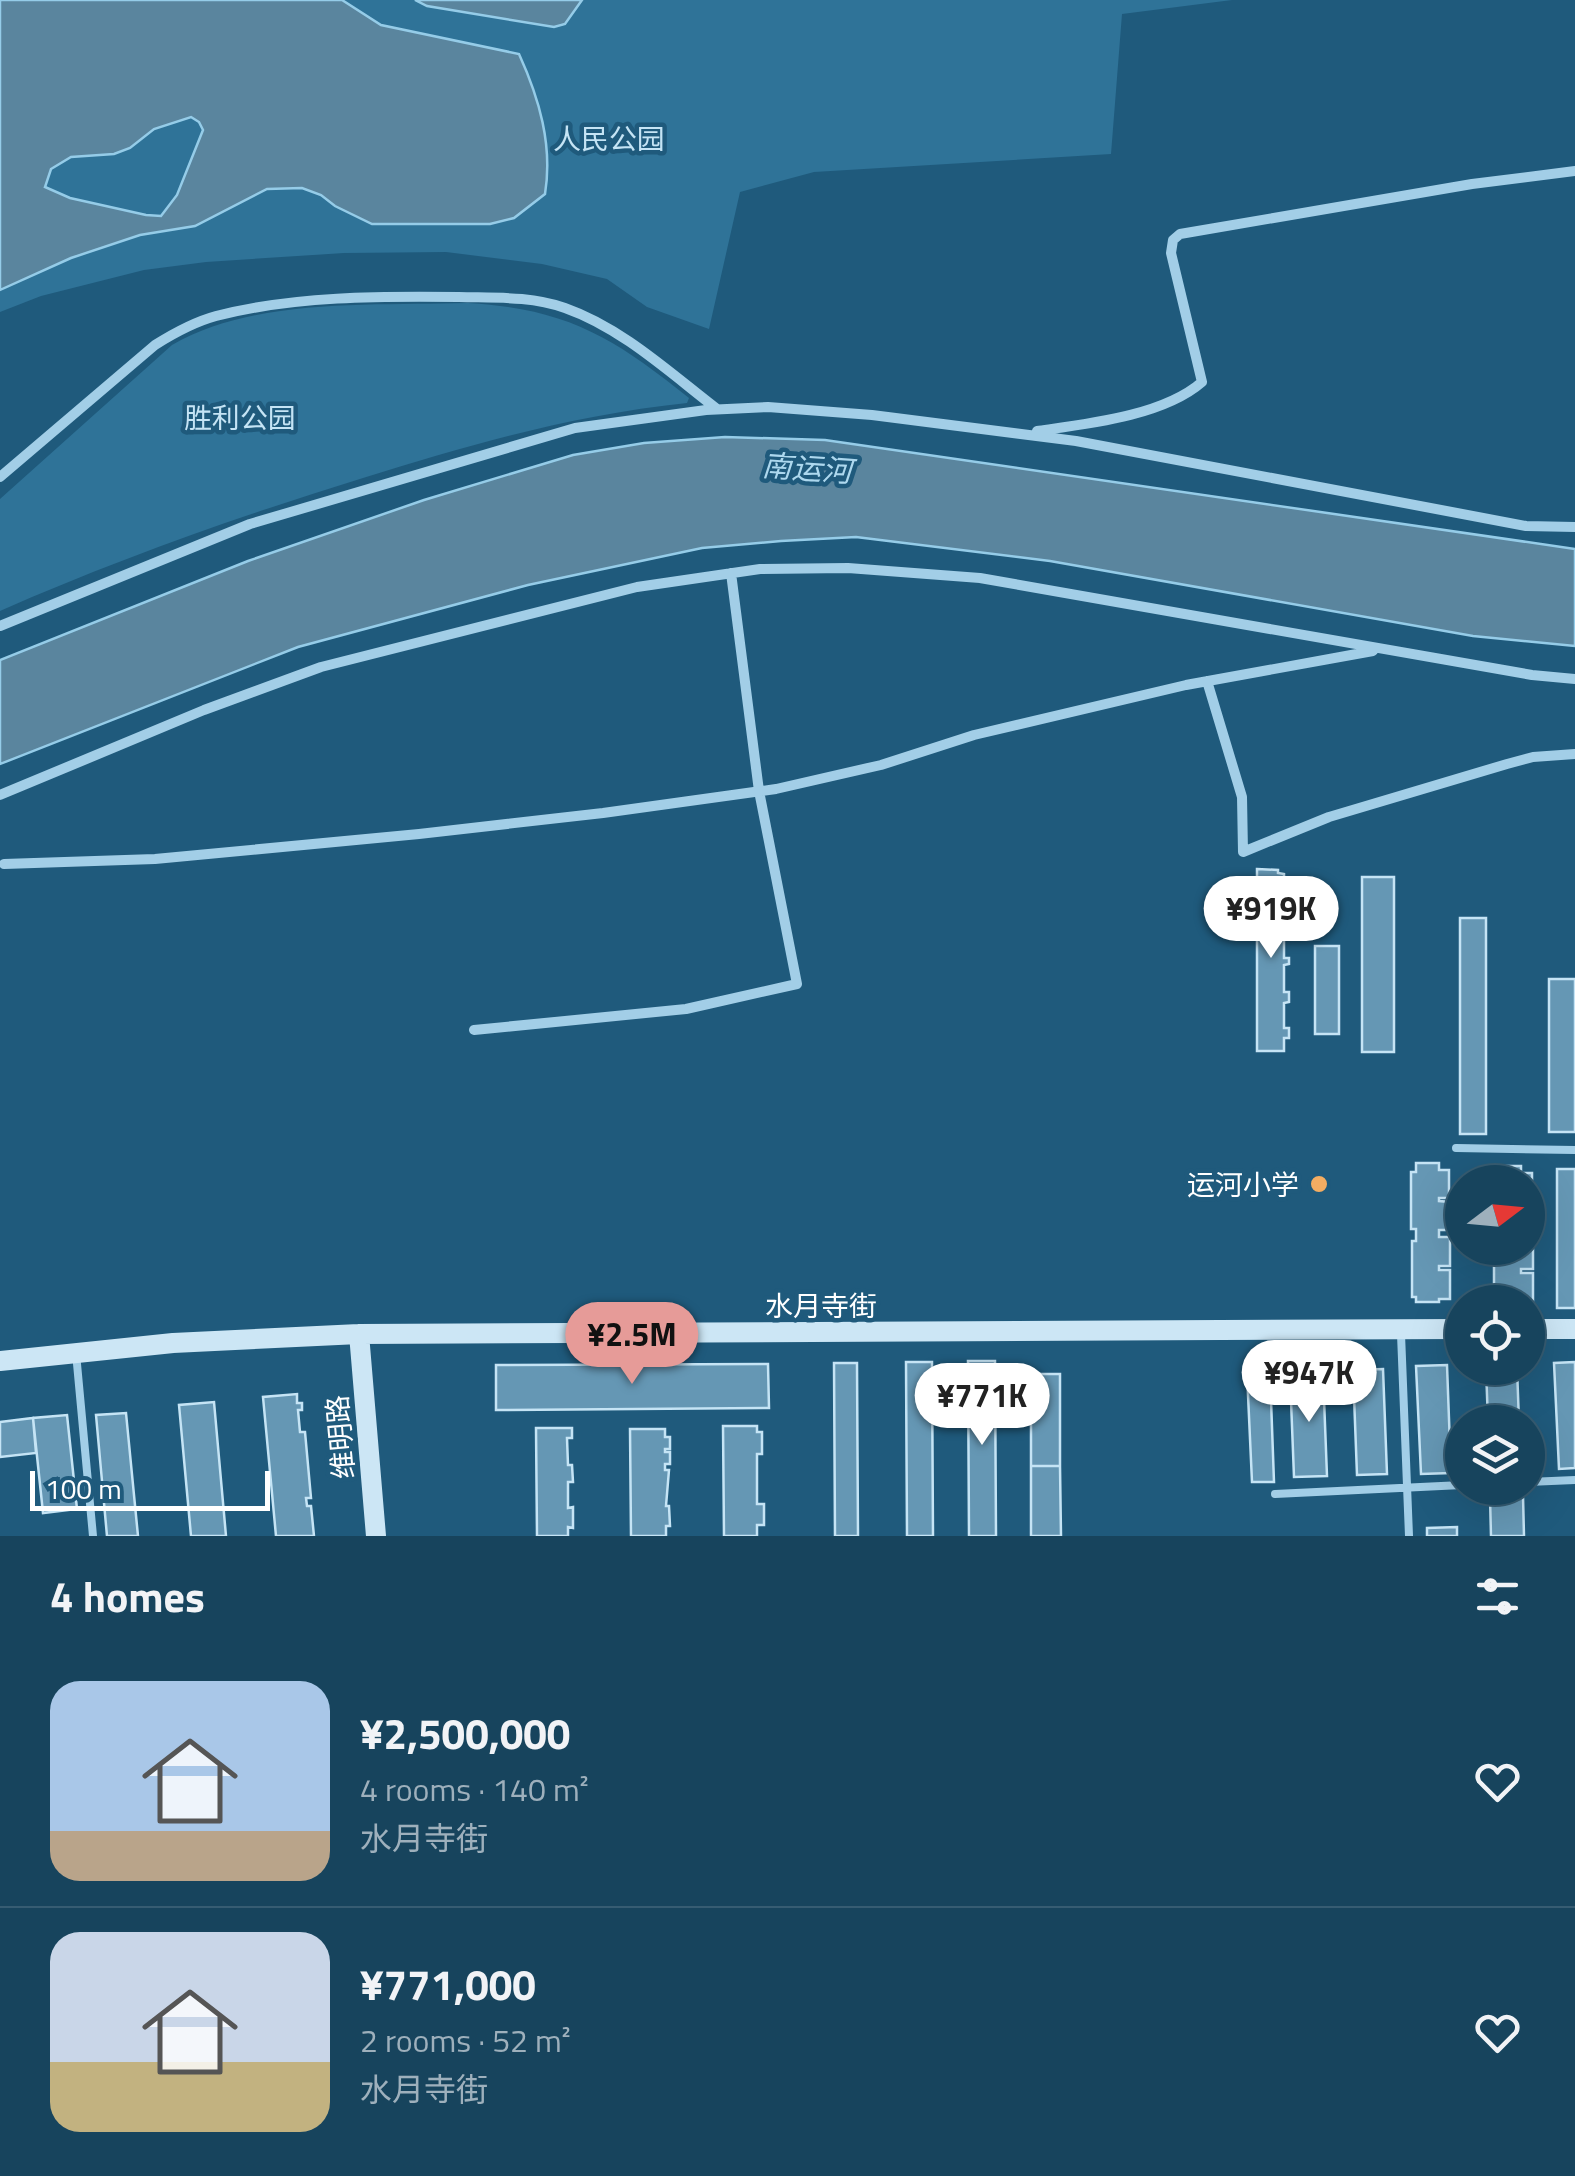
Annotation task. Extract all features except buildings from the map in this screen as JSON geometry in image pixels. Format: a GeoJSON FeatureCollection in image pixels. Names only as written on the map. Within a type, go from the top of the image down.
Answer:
{"type":"FeatureCollection","features":[{"type":"Feature","properties":{"kind":"street"},"geometry":{"type":"LineString","coordinates":[[1022,434],[1133,414],[1182,396],[1202,382],[1171,253],[1173,240],[1180,234],[1472,184],[1575,172]]}},
{"type":"Feature","properties":{"kind":"street"},"geometry":{"type":"LineString","coordinates":[[0,477],[154,345],[183,328],[215,316],[254,309],[381,296],[532,298],[564,308],[604,326],[718,410]]}},
{"type":"Feature","properties":{"kind":"street"},"geometry":{"type":"LineString","coordinates":[[0,626],[268,518],[575,428],[768,406],[1022,434],[1526,526],[1575,527]]}},
{"type":"Feature","properties":{"kind":"street"},"geometry":{"type":"LineString","coordinates":[[0,795],[204,710],[321,667],[636,587],[730,573],[848,568],[980,578],[1575,679]]}},
{"type":"Feature","properties":{"kind":"street"},"geometry":{"type":"LineString","coordinates":[[474,1030],[686,1009],[797,984],[759,791],[730,573]]}},
{"type":"Feature","properties":{"kind":"street"},"geometry":{"type":"LineString","coordinates":[[4,864],[155,859],[419,834],[759,791],[882,765],[974,735],[1206,681],[1383,649]]}},
{"type":"Feature","properties":{"kind":"street"},"geometry":{"type":"LineString","coordinates":[[1206,681],[1242,797],[1243,852],[1329,817],[1507,764],[1533,757],[1575,754]]}},
{"type":"Feature","properties":{"kind":"street","name":"水月寺街"},"geometry":{"type":"LineString","coordinates":[[0,1361],[238,1338],[360,1334],[1445,1329]]}},
{"type":"Feature","properties":{"kind":"street"},"geometry":{"type":"LineString","coordinates":[[1545,1329],[1575,1329]]}},
{"type":"Feature","properties":{"kind":"street","name":"维明路"},"geometry":{"type":"LineString","coordinates":[[360,1334],[376,1536]]}},
{"type":"Feature","properties":{"kind":"lane"},"geometry":{"type":"LineString","coordinates":[[1456,1148],[1575,1150]]}},
{"type":"Feature","properties":{"kind":"lane"},"geometry":{"type":"LineString","coordinates":[[1400,1329],[1408,1536]]}},
{"type":"Feature","properties":{"kind":"lane"},"geometry":{"type":"LineString","coordinates":[[76,1353],[93,1536]]}},
{"type":"Feature","properties":{"kind":"lane"},"geometry":{"type":"LineString","coordinates":[[1545,1481],[1575,1480]]}},
{"type":"Feature","properties":{"kind":"lane"},"geometry":{"type":"LineString","coordinates":[[1276,1494],[1445,1486]]}},
{"type":"Feature","properties":{"kind":"green space","name":"人民公园"},"geometry":{"type":"Polygon","coordinates":[[[0,0],[1232,0],[1122,14],[1111,154],[814,172],[740,192],[709,329],[647,307],[607,279],[542,264],[446,252],[344,253],[144,270],[41,296],[0,312],[0,0]]]}},
{"type":"Feature","properties":{"kind":"green space","name":"胜利公园"},"geometry":{"type":"Polygon","coordinates":[[[468,303],[534,312],[587,330],[636,358],[689,398],[687,403],[563,423],[483,442],[180,539],[0,611],[0,499],[172,345],[204,330],[277,311],[468,303]]]}},
{"type":"Feature","properties":{"kind":"water"},"geometry":{"type":"Polygon","coordinates":[[[0,0],[342,0],[381,25],[519,54],[542,122],[547,176],[545,194],[514,218],[490,224],[372,224],[302,188],[267,189],[195,226],[140,235],[71,258],[0,290],[0,0]],[[191,117],[154,129],[130,148],[114,154],[71,157],[51,169],[45,187],[70,198],[161,216],[177,195],[203,130],[191,117]]]}},
{"type":"Feature","properties":{"kind":"water"},"geometry":{"type":"Polygon","coordinates":[[[415,0],[582,0],[565,24],[554,27],[427,6],[415,0]]]}},
{"type":"Feature","properties":{"kind":"water","name":"南运河"},"geometry":{"type":"Polygon","coordinates":[[[725,437],[825,440],[1575,549],[1575,646],[1473,636],[1050,561],[856,537],[781,541],[702,548],[528,585],[298,647],[0,764],[0,660],[248,561],[424,500],[573,455],[644,443],[725,437]]]}},
{"type":"Feature","properties":{"kind":"place","name":"运河小学"},"geometry":{"type":"Point","coordinates":[1319,1184]}}]}
